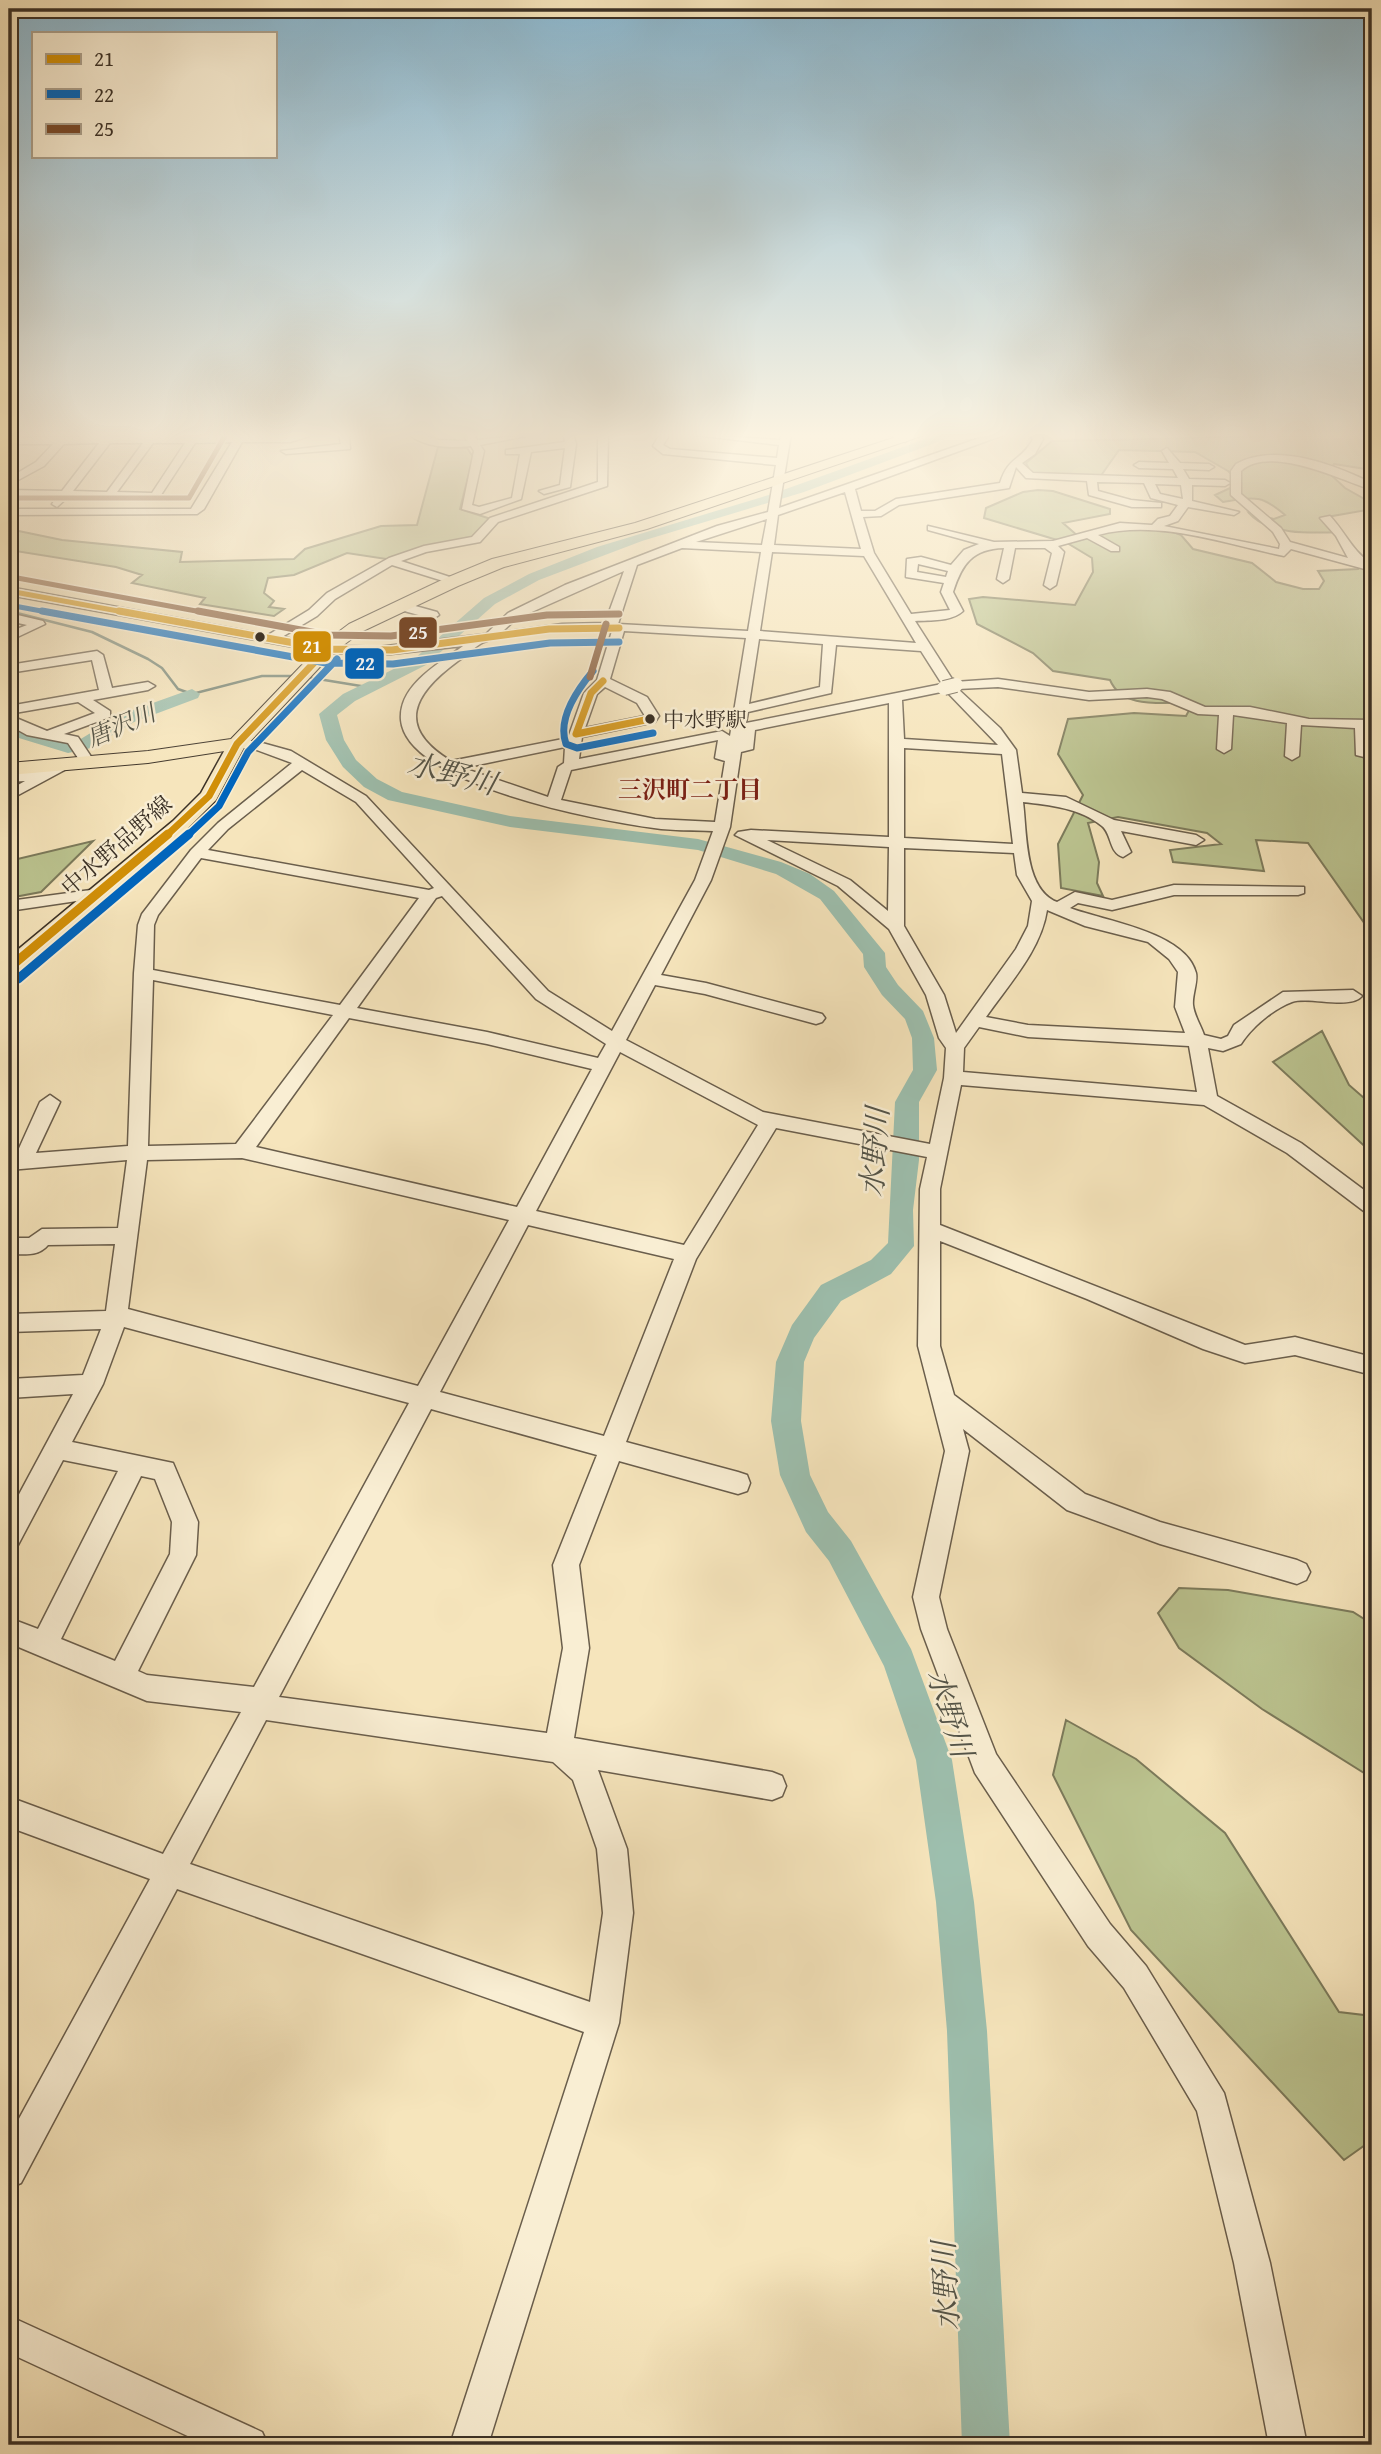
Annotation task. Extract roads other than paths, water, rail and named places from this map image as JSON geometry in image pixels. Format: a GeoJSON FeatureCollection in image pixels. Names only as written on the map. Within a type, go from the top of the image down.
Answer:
{"type":"FeatureCollection","features":[{"type":"Feature","properties":{"kind":"highway"},"geometry":{"type":"LineString","coordinates":[[9,769],[72,758],[237,744],[299,676],[327,649],[355,628],[452,582],[498,564],[556,549]]}},
{"type":"Feature","properties":{"kind":"main road","name":"中水野品野線"},"geometry":{"type":"LineString","coordinates":[[9,968],[164,840],[209,796],[237,744]]}},
{"type":"Feature","properties":{"kind":"street"},"geometry":{"type":"LineString","coordinates":[[270,639],[313,613],[331,596],[393,560],[427,549]]}},
{"type":"Feature","properties":{"kind":"street"},"geometry":{"type":"LineString","coordinates":[[494,637],[492,634],[512,616],[569,587],[669,549]]}},
{"type":"Feature","properties":{"kind":"street"},"geometry":{"type":"LineString","coordinates":[[741,549],[868,553]]}},
{"type":"Feature","properties":{"kind":"street"},"geometry":{"type":"LineString","coordinates":[[867,549],[956,696],[995,731],[1009,750],[1025,875],[1040,901],[1036,926],[1024,950],[955,1048],[953,1078],[933,1151],[930,1189],[929,1346],[957,1451],[926,1597],[934,1629],[985,1763],[1099,1935],[1135,1977],[1212,2105],[1252,2263],[1288,2445]]}},
{"type":"Feature","properties":{"kind":"street"},"geometry":{"type":"LineString","coordinates":[[909,618],[949,615],[957,611],[947,592],[953,575],[968,552],[981,549]]}},
{"type":"Feature","properties":{"kind":"street"},"geometry":{"type":"LineString","coordinates":[[1003,579],[1009,549]]}},
{"type":"Feature","properties":{"kind":"street"},"geometry":{"type":"LineString","coordinates":[[1051,585],[1058,552],[1054,549]]}},
{"type":"Feature","properties":{"kind":"street"},"geometry":{"type":"LineString","coordinates":[[1260,549],[1279,553],[1286,549]]}},
{"type":"Feature","properties":{"kind":"street"},"geometry":{"type":"LineString","coordinates":[[1302,549],[1371,568],[1353,557],[1348,549]]}},
{"type":"Feature","properties":{"kind":"street"},"geometry":{"type":"LineString","coordinates":[[9,2171],[702,880],[720,831],[768,550]]}},
{"type":"Feature","properties":{"kind":"street"},"geometry":{"type":"LineString","coordinates":[[393,560],[398,565],[452,582]]}},
{"type":"Feature","properties":{"kind":"street"},"geometry":{"type":"LineString","coordinates":[[572,765],[574,737],[591,693],[603,681],[632,563]]}},
{"type":"Feature","properties":{"kind":"street"},"geometry":{"type":"LineString","coordinates":[[9,591],[327,649],[392,650],[549,629],[615,628],[752,634],[928,650],[939,654],[946,667],[963,678],[994,678],[1011,685]]}},
{"type":"Feature","properties":{"kind":"street"},"geometry":{"type":"LineString","coordinates":[[401,606],[433,615]]}},
{"type":"Feature","properties":{"kind":"street"},"geometry":{"type":"LineString","coordinates":[[9,617],[39,624],[9,637]]}},
{"type":"Feature","properties":{"kind":"street"},"geometry":{"type":"LineString","coordinates":[[471,641],[420,687],[408,709],[408,727],[423,748],[450,766],[496,789],[655,824],[743,835],[1021,849]]}},
{"type":"Feature","properties":{"kind":"street"},"geometry":{"type":"LineString","coordinates":[[750,708],[826,690],[830,642]]}},
{"type":"Feature","properties":{"kind":"street"},"geometry":{"type":"LineString","coordinates":[[9,652],[13,659],[9,667],[57,681],[104,714],[49,735],[32,732],[9,719]]}},
{"type":"Feature","properties":{"kind":"street"},"geometry":{"type":"LineString","coordinates":[[9,710],[97,656],[106,693]]}},
{"type":"Feature","properties":{"kind":"street"},"geometry":{"type":"LineString","coordinates":[[729,772],[744,761],[755,686],[746,678]]}},
{"type":"Feature","properties":{"kind":"street"},"geometry":{"type":"LineString","coordinates":[[450,766],[650,719],[652,716],[642,699],[603,681]]}},
{"type":"Feature","properties":{"kind":"street"},"geometry":{"type":"LineString","coordinates":[[748,727],[954,686],[1011,685],[1066,695],[1165,695],[1196,709],[1250,711],[1293,721],[1367,727],[1363,755]]}},
{"type":"Feature","properties":{"kind":"street"},"geometry":{"type":"LineString","coordinates":[[79,697],[148,686]]}},
{"type":"Feature","properties":{"kind":"street"},"geometry":{"type":"LineString","coordinates":[[954,686],[993,723],[995,731]]}},
{"type":"Feature","properties":{"kind":"street"},"geometry":{"type":"LineString","coordinates":[[891,697],[896,702],[897,743],[896,926]]}},
{"type":"Feature","properties":{"kind":"street"},"geometry":{"type":"LineString","coordinates":[[1224,749],[1226,711]]}},
{"type":"Feature","properties":{"kind":"street"},"geometry":{"type":"LineString","coordinates":[[1292,756],[1293,721]]}},
{"type":"Feature","properties":{"kind":"street"},"geometry":{"type":"LineString","coordinates":[[49,735],[72,758]]}},
{"type":"Feature","properties":{"kind":"street"},"geometry":{"type":"LineString","coordinates":[[553,803],[565,767],[722,735],[725,739],[720,768],[729,772]]}},
{"type":"Feature","properties":{"kind":"street"},"geometry":{"type":"LineString","coordinates":[[897,743],[1009,750]]}},
{"type":"Feature","properties":{"kind":"street"},"geometry":{"type":"LineString","coordinates":[[237,744],[274,749],[360,799],[437,892],[542,995],[702,1091],[770,1122],[933,1151]]}},
{"type":"Feature","properties":{"kind":"street"},"geometry":{"type":"LineString","coordinates":[[9,778],[72,758]]}},
{"type":"Feature","properties":{"kind":"street"},"geometry":{"type":"LineString","coordinates":[[9,796],[72,758]]}},
{"type":"Feature","properties":{"kind":"street"},"geometry":{"type":"LineString","coordinates":[[9,1537],[91,1384],[116,1320],[138,1153],[143,973],[146,925],[150,914],[197,853],[223,826],[301,763]]}},
{"type":"Feature","properties":{"kind":"street"},"geometry":{"type":"LineString","coordinates":[[1017,797],[1066,802],[1110,824],[1196,840]]}},
{"type":"Feature","properties":{"kind":"street"},"geometry":{"type":"LineString","coordinates":[[1110,824],[1123,852]]}},
{"type":"Feature","properties":{"kind":"street"},"geometry":{"type":"LineString","coordinates":[[743,835],[844,883],[896,926],[935,995],[948,1038],[955,1048]]}},
{"type":"Feature","properties":{"kind":"street"},"geometry":{"type":"LineString","coordinates":[[197,853],[437,892]]}},
{"type":"Feature","properties":{"kind":"street"},"geometry":{"type":"LineString","coordinates":[[1060,907],[1075,897],[1112,905],[1184,889],[1298,890]]}},
{"type":"Feature","properties":{"kind":"street"},"geometry":{"type":"LineString","coordinates":[[242,1151],[437,892]]}},
{"type":"Feature","properties":{"kind":"street"},"geometry":{"type":"LineString","coordinates":[[9,906],[98,894]]}},
{"type":"Feature","properties":{"kind":"street"},"geometry":{"type":"LineString","coordinates":[[1040,901],[1091,922],[1154,938],[1175,955],[1187,972],[1184,1007],[1197,1041],[1209,1098]]}},
{"type":"Feature","properties":{"kind":"street"},"geometry":{"type":"LineString","coordinates":[[143,973],[486,1038],[601,1065]]}},
{"type":"Feature","properties":{"kind":"street"},"geometry":{"type":"LineString","coordinates":[[651,979],[706,989],[816,1018]]}},
{"type":"Feature","properties":{"kind":"street"},"geometry":{"type":"LineString","coordinates":[[974,1020],[1028,1031],[1230,1044],[1235,1041],[1240,1029],[1289,996],[1353,996]]}},
{"type":"Feature","properties":{"kind":"street"},"geometry":{"type":"LineString","coordinates":[[953,1078],[1209,1098],[1294,1148],[1372,1207]]}},
{"type":"Feature","properties":{"kind":"street"},"geometry":{"type":"LineString","coordinates":[[16,1162],[50,1102]]}},
{"type":"Feature","properties":{"kind":"street"},"geometry":{"type":"LineString","coordinates":[[558,1749],[576,1648],[566,1565],[687,1254],[693,1250],[770,1122]]}},
{"type":"Feature","properties":{"kind":"street"},"geometry":{"type":"LineString","coordinates":[[16,1162],[138,1153],[242,1151],[687,1254]]}},
{"type":"Feature","properties":{"kind":"street"},"geometry":{"type":"LineString","coordinates":[[930,1229],[979,1246],[1211,1343],[1245,1354],[1295,1346],[1372,1366]]}},
{"type":"Feature","properties":{"kind":"street"},"geometry":{"type":"LineString","coordinates":[[9,1246],[35,1246],[42,1237],[127,1236]]}},
{"type":"Feature","properties":{"kind":"street"},"geometry":{"type":"LineString","coordinates":[[9,1323],[131,1318],[738,1483]]}},
{"type":"Feature","properties":{"kind":"street"},"geometry":{"type":"LineString","coordinates":[[9,1388],[91,1384]]}},
{"type":"Feature","properties":{"kind":"street"},"geometry":{"type":"LineString","coordinates":[[942,1399],[1076,1502],[1160,1533],[1297,1572]]}},
{"type":"Feature","properties":{"kind":"street"},"geometry":{"type":"LineString","coordinates":[[58,1449],[164,1470],[185,1522],[183,1555],[121,1677]]}},
{"type":"Feature","properties":{"kind":"street"},"geometry":{"type":"LineString","coordinates":[[43,1646],[135,1463]]}},
{"type":"Feature","properties":{"kind":"street"},"geometry":{"type":"LineString","coordinates":[[9,1630],[148,1688],[259,1701],[275,1710],[558,1749],[772,1786]]}},
{"type":"Feature","properties":{"kind":"street"},"geometry":{"type":"LineString","coordinates":[[469,2445],[603,2023],[618,1913],[612,1849],[583,1770],[558,1749]]}},
{"type":"Feature","properties":{"kind":"street"},"geometry":{"type":"LineString","coordinates":[[9,1812],[170,1872],[603,2023]]}},
{"type":"Feature","properties":{"kind":"street"},"geometry":{"type":"LineString","coordinates":[[9,2334],[249,2445]]}},
{"type":"Feature","properties":{"kind":"waterway","name":"水野川"},"geometry":{"type":"LineString","coordinates":[[607,549],[534,577],[501,594],[469,617],[420,662],[349,697],[328,714],[335,740],[350,764],[370,783],[395,796],[510,822],[698,844],[756,860],[802,879],[820,889],[839,909],[874,953],[875,967],[890,990],[915,1016],[923,1038],[925,1070],[907,1102],[906,1160],[900,1210],[901,1246],[881,1267],[831,1293],[802,1333],[790,1362],[786,1421],[795,1475],[817,1522],[840,1551],[899,1660],[934,1760],[955,1902],[967,2031],[986,2445]]}},
{"type":"Feature","properties":{"kind":"waterway"},"geometry":{"type":"LineString","coordinates":[[9,611],[92,632],[148,659],[162,668],[178,689],[192,694],[262,676],[298,676]]}},
{"type":"Feature","properties":{"kind":"waterway"},"geometry":{"type":"LineString","coordinates":[[306,677],[367,687]]}},
{"type":"Feature","properties":{"kind":"waterway","name":"唐沢川"},"geometry":{"type":"LineString","coordinates":[[9,729],[68,748],[85,744],[128,718],[192,694]]}},
{"type":"Feature","properties":{"kind":"place","name":"中水野駅"},"geometry":{"type":"Point","coordinates":[650,719]}},
{"type":"Feature","properties":{"kind":"district","name":"三沢町二丁目"},"geometry":{"type":"Point","coordinates":[690,789]}}]}
